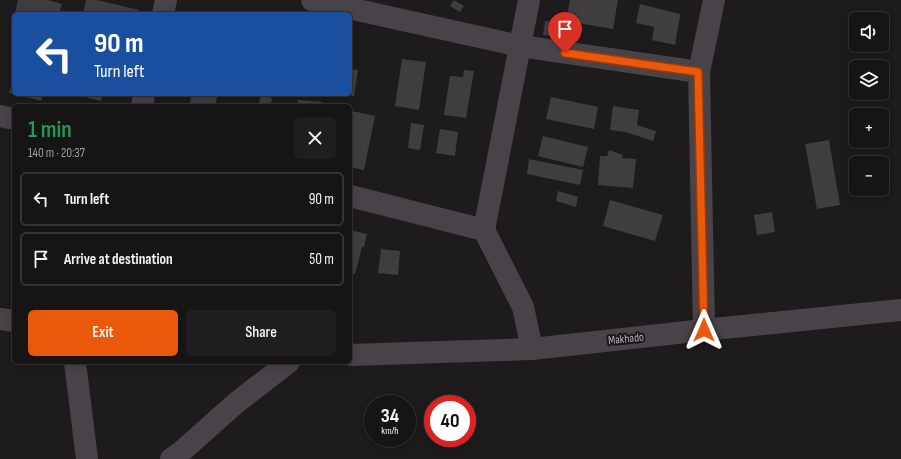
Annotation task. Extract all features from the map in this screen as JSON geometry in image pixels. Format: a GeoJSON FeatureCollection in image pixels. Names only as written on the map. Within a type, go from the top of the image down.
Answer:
{"type":"FeatureCollection","features":[{"type":"Feature","properties":{"kind":"street"},"geometry":{"type":"LineString","coordinates":[[163,12],[166,0]]}},
{"type":"Feature","properties":{"kind":"street"},"geometry":{"type":"LineString","coordinates":[[312,0],[354,4],[520,46],[698,72]]}},
{"type":"Feature","properties":{"kind":"street"},"geometry":{"type":"LineString","coordinates":[[529,0],[484,230],[523,307],[532,349]]}},
{"type":"Feature","properties":{"kind":"street"},"geometry":{"type":"LineString","coordinates":[[704,330],[698,72],[714,0]]}},
{"type":"Feature","properties":{"kind":"street"},"geometry":{"type":"LineString","coordinates":[[0,116],[12,119]]}},
{"type":"Feature","properties":{"kind":"street"},"geometry":{"type":"LineString","coordinates":[[352,197],[484,230]]}},
{"type":"Feature","properties":{"kind":"street","name":"Makhado"},"geometry":{"type":"LineString","coordinates":[[352,355],[532,349],[901,310]]}},
{"type":"Feature","properties":{"kind":"street"},"geometry":{"type":"LineString","coordinates":[[0,319],[12,321]]}},
{"type":"Feature","properties":{"kind":"street"},"geometry":{"type":"LineString","coordinates":[[75,364],[87,459]]}},
{"type":"Feature","properties":{"kind":"street"},"geometry":{"type":"LineString","coordinates":[[171,459],[286,364]]}},
{"type":"Feature","properties":{"kind":"building"},"geometry":{"type":"Polygon","coordinates":[[[18,0],[48,0],[62,4],[60,12],[15,12],[18,0]]]}},
{"type":"Feature","properties":{"kind":"building"},"geometry":{"type":"Polygon","coordinates":[[[86,0],[97,0],[139,10],[138,12],[83,12],[86,0]]]}},
{"type":"Feature","properties":{"kind":"building"},"geometry":{"type":"Polygon","coordinates":[[[454,0],[464,6],[460,12],[450,6],[454,0]]]}},
{"type":"Feature","properties":{"kind":"building"},"geometry":{"type":"Polygon","coordinates":[[[570,0],[618,0],[613,29],[566,21],[570,0]]]}},
{"type":"Feature","properties":{"kind":"building"},"geometry":{"type":"Polygon","coordinates":[[[640,4],[680,14],[675,45],[652,40],[654,27],[636,23],[640,4]]]}},
{"type":"Feature","properties":{"kind":"building"},"geometry":{"type":"Polygon","coordinates":[[[545,21],[559,22],[557,36],[543,35],[545,21]]]}},
{"type":"Feature","properties":{"kind":"building"},"geometry":{"type":"Polygon","coordinates":[[[402,59],[426,62],[419,110],[395,106],[402,59]]]}},
{"type":"Feature","properties":{"kind":"building"},"geometry":{"type":"Polygon","coordinates":[[[352,69],[358,70],[354,96],[352,96],[352,69]]]}},
{"type":"Feature","properties":{"kind":"building"},"geometry":{"type":"Polygon","coordinates":[[[464,70],[474,71],[466,118],[444,115],[450,76],[463,77],[464,70]]]}},
{"type":"Feature","properties":{"kind":"building"},"geometry":{"type":"Polygon","coordinates":[[[12,83],[12,94],[9,93],[12,83]]]}},
{"type":"Feature","properties":{"kind":"building"},"geometry":{"type":"Polygon","coordinates":[[[23,96],[42,96],[41,101],[23,96]]]}},
{"type":"Feature","properties":{"kind":"building"},"geometry":{"type":"Polygon","coordinates":[[[81,96],[102,96],[101,101],[81,96]]]}},
{"type":"Feature","properties":{"kind":"building"},"geometry":{"type":"Polygon","coordinates":[[[192,96],[218,96],[216,104],[190,104],[192,96]]]}},
{"type":"Feature","properties":{"kind":"building"},"geometry":{"type":"Polygon","coordinates":[[[261,96],[272,98],[271,104],[259,104],[261,96]]]}},
{"type":"Feature","properties":{"kind":"building"},"geometry":{"type":"Polygon","coordinates":[[[551,97],[598,107],[594,129],[546,119],[551,97]]]}},
{"type":"Feature","properties":{"kind":"building"},"geometry":{"type":"Polygon","coordinates":[[[298,100],[323,102],[322,104],[298,104],[298,100]]]}},
{"type":"Feature","properties":{"kind":"building"},"geometry":{"type":"Polygon","coordinates":[[[613,106],[639,110],[637,125],[656,131],[653,141],[625,132],[610,130],[613,106]]]}},
{"type":"Feature","properties":{"kind":"building"},"geometry":{"type":"Polygon","coordinates":[[[352,111],[375,116],[364,170],[352,167],[352,111]]]}},
{"type":"Feature","properties":{"kind":"building"},"geometry":{"type":"Polygon","coordinates":[[[411,123],[424,125],[420,150],[408,148],[411,123]]]}},
{"type":"Feature","properties":{"kind":"building"},"geometry":{"type":"Polygon","coordinates":[[[440,129],[458,132],[455,156],[436,153],[440,129]]]}},
{"type":"Feature","properties":{"kind":"building"},"geometry":{"type":"Polygon","coordinates":[[[543,136],[588,147],[583,167],[538,156],[543,136]]]}},
{"type":"Feature","properties":{"kind":"building"},"geometry":{"type":"Polygon","coordinates":[[[829,140],[840,205],[817,209],[805,144],[829,140]]]}},
{"type":"Feature","properties":{"kind":"building"},"geometry":{"type":"Polygon","coordinates":[[[609,150],[623,155],[622,158],[636,159],[633,188],[598,185],[600,156],[607,156],[609,150]]]}},
{"type":"Feature","properties":{"kind":"building"},"geometry":{"type":"Polygon","coordinates":[[[529,159],[583,170],[580,185],[527,174],[529,159]]]}},
{"type":"Feature","properties":{"kind":"building"},"geometry":{"type":"Polygon","coordinates":[[[558,191],[578,197],[576,207],[556,201],[558,191]]]}},
{"type":"Feature","properties":{"kind":"building"},"geometry":{"type":"Polygon","coordinates":[[[610,200],[663,215],[655,241],[603,226],[610,200]]]}},
{"type":"Feature","properties":{"kind":"building"},"geometry":{"type":"Polygon","coordinates":[[[772,212],[775,232],[757,235],[754,215],[772,212]]]}},
{"type":"Feature","properties":{"kind":"building"},"geometry":{"type":"Polygon","coordinates":[[[352,230],[367,234],[355,274],[352,273],[352,230]]]}},
{"type":"Feature","properties":{"kind":"building"},"geometry":{"type":"Polygon","coordinates":[[[381,249],[400,251],[398,275],[378,273],[381,249]]]}},
{"type":"Feature","properties":{"kind":"route"},"geometry":{"type":"LineString","coordinates":[[565,53],[698,72],[704,277],[704,330]]}}]}
